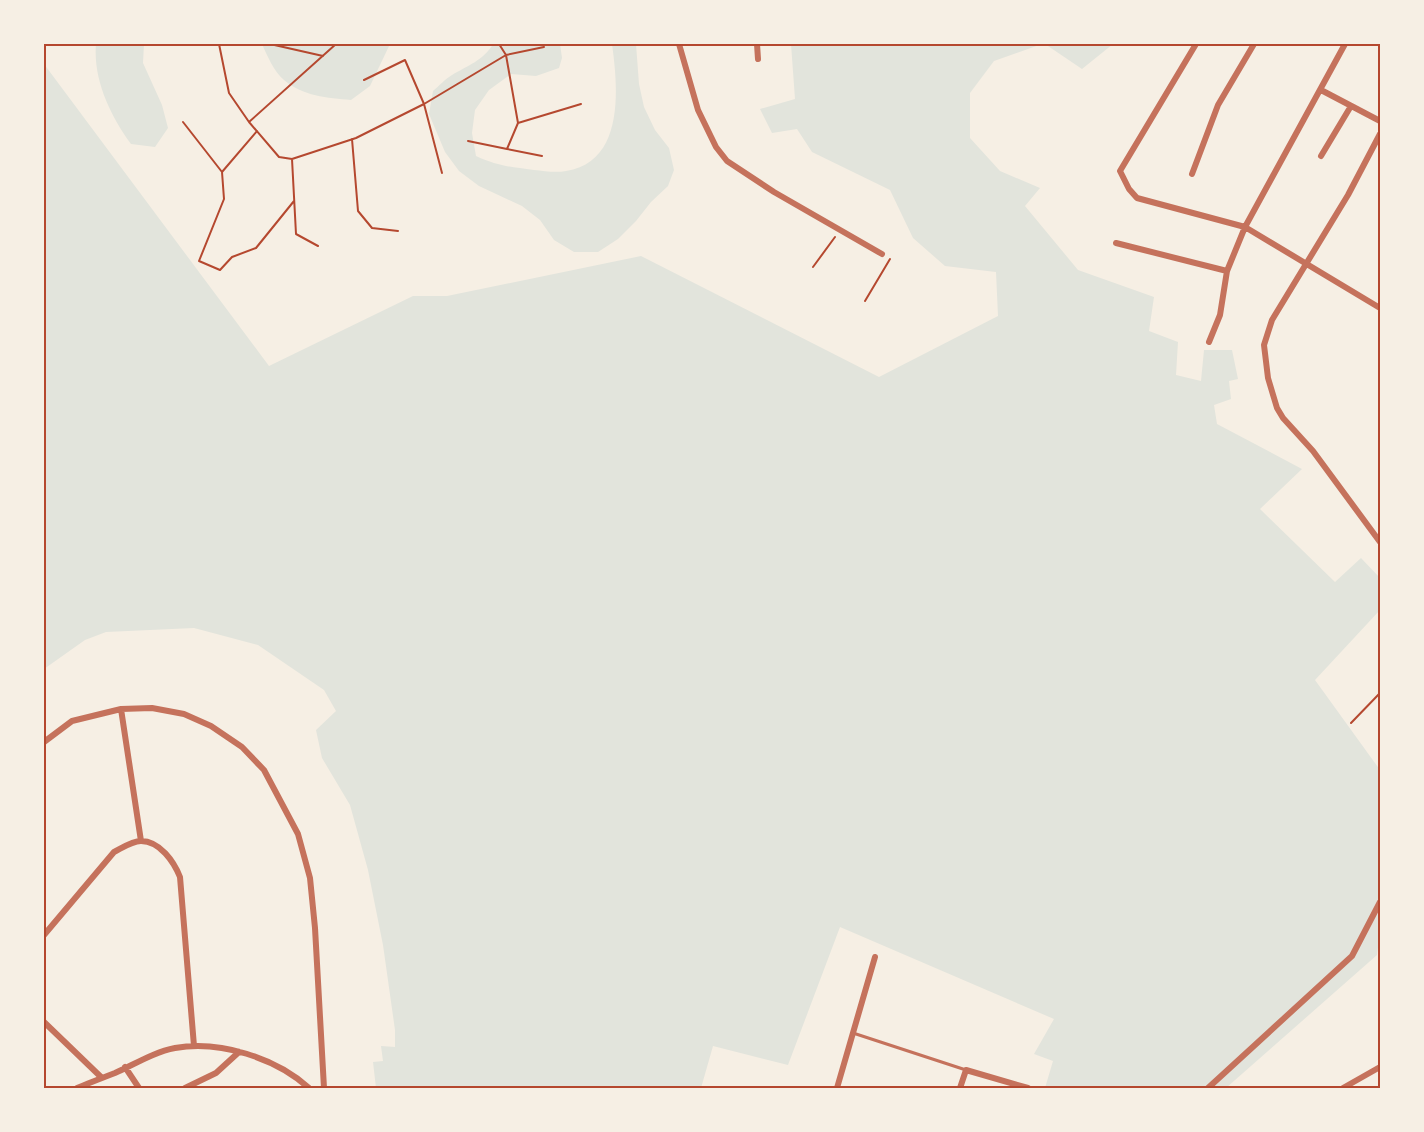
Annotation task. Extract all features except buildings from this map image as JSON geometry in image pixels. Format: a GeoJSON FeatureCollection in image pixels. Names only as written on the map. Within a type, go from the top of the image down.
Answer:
{"type":"FeatureCollection","features":[{"type":"Feature","properties":{"kind":"street"},"geometry":{"type":"LineString","coordinates":[[679,44],[698,110],[716,147],[727,161],[774,192],[882,254]]}},
{"type":"Feature","properties":{"kind":"street"},"geometry":{"type":"LineString","coordinates":[[757,44],[758,59]]}},
{"type":"Feature","properties":{"kind":"street"},"geometry":{"type":"LineString","coordinates":[[1196,44],[1120,171],[1129,189],[1137,198],[1245,227],[1380,308]]}},
{"type":"Feature","properties":{"kind":"street"},"geometry":{"type":"LineString","coordinates":[[1192,174],[1218,105],[1254,44]]}},
{"type":"Feature","properties":{"kind":"street"},"geometry":{"type":"LineString","coordinates":[[1209,342],[1220,315],[1227,271],[1245,227],[1345,44]]}},
{"type":"Feature","properties":{"kind":"street"},"geometry":{"type":"LineString","coordinates":[[1321,90],[1380,121]]}},
{"type":"Feature","properties":{"kind":"street"},"geometry":{"type":"LineString","coordinates":[[1321,156],[1351,106]]}},
{"type":"Feature","properties":{"kind":"street"},"geometry":{"type":"LineString","coordinates":[[1380,134],[1348,195],[1272,320],[1264,345],[1268,378],[1277,408],[1283,418],[1313,451],[1380,542]]}},
{"type":"Feature","properties":{"kind":"street"},"geometry":{"type":"LineString","coordinates":[[1116,243],[1227,271]]}},
{"type":"Feature","properties":{"kind":"street"},"geometry":{"type":"LineString","coordinates":[[44,741],[72,722],[120,709],[152,708],[184,714],[211,726],[242,747],[264,770],[298,834],[310,878],[324,1089]]}},
{"type":"Feature","properties":{"kind":"street"},"geometry":{"type":"LineString","coordinates":[[120,709],[141,841]]}},
{"type":"Feature","properties":{"kind":"street"},"geometry":{"type":"LineString","coordinates":[[44,935],[114,852],[141,841],[159,849],[173,860],[180,877],[194,1046]]}},
{"type":"Feature","properties":{"kind":"street"},"geometry":{"type":"LineString","coordinates":[[1208,1089],[1352,956],[1380,902]]}},
{"type":"Feature","properties":{"kind":"street"},"geometry":{"type":"LineString","coordinates":[[837,1089],[875,957]]}},
{"type":"Feature","properties":{"kind":"street"},"geometry":{"type":"LineString","coordinates":[[44,1022],[101,1077]]}},
{"type":"Feature","properties":{"kind":"street"},"geometry":{"type":"LineString","coordinates":[[76,1089],[157,1053],[194,1046],[239,1052],[264,1060],[285,1071],[309,1089]]}},
{"type":"Feature","properties":{"kind":"street"},"geometry":{"type":"LineString","coordinates":[[185,1089],[216,1073],[239,1052]]}},
{"type":"Feature","properties":{"kind":"street"},"geometry":{"type":"LineString","coordinates":[[1343,1089],[1380,1066]]}},
{"type":"Feature","properties":{"kind":"street"},"geometry":{"type":"LineString","coordinates":[[125,1067],[139,1089]]}},
{"type":"Feature","properties":{"kind":"street"},"geometry":{"type":"LineString","coordinates":[[960,1089],[966,1070],[1028,1088]]}},
{"type":"Feature","properties":{"kind":"lane"},"geometry":{"type":"LineString","coordinates":[[852,1033],[966,1070]]}},
{"type":"Feature","properties":{"kind":"path"},"geometry":{"type":"LineString","coordinates":[[219,44],[229,93],[249,122],[279,156],[292,159],[352,139],[424,104],[506,55],[544,47]]}},
{"type":"Feature","properties":{"kind":"path"},"geometry":{"type":"LineString","coordinates":[[270,44],[323,56]]}},
{"type":"Feature","properties":{"kind":"path"},"geometry":{"type":"LineString","coordinates":[[249,122],[336,44]]}},
{"type":"Feature","properties":{"kind":"path"},"geometry":{"type":"LineString","coordinates":[[499,44],[506,55],[518,123],[507,149]]}},
{"type":"Feature","properties":{"kind":"path"},"geometry":{"type":"LineString","coordinates":[[364,80],[405,60],[424,104],[442,173]]}},
{"type":"Feature","properties":{"kind":"path"},"geometry":{"type":"LineString","coordinates":[[518,123],[581,104]]}},
{"type":"Feature","properties":{"kind":"path"},"geometry":{"type":"LineString","coordinates":[[183,122],[222,172],[224,199],[199,261],[220,270],[232,257],[256,248],[294,201]]}},
{"type":"Feature","properties":{"kind":"path"},"geometry":{"type":"LineString","coordinates":[[222,172],[257,131]]}},
{"type":"Feature","properties":{"kind":"path"},"geometry":{"type":"LineString","coordinates":[[352,139],[358,211],[372,228],[398,231]]}},
{"type":"Feature","properties":{"kind":"path"},"geometry":{"type":"LineString","coordinates":[[468,141],[542,156]]}},
{"type":"Feature","properties":{"kind":"path"},"geometry":{"type":"LineString","coordinates":[[292,159],[296,234],[318,246]]}},
{"type":"Feature","properties":{"kind":"path"},"geometry":{"type":"LineString","coordinates":[[813,267],[841,230]]}},
{"type":"Feature","properties":{"kind":"path"},"geometry":{"type":"LineString","coordinates":[[865,302],[889,262],[889,258],[882,254]]}},
{"type":"Feature","properties":{"kind":"path"},"geometry":{"type":"LineString","coordinates":[[1351,723],[1380,693]]}},
{"type":"Feature","properties":{"kind":"shaded area"},"geometry":{"type":"Polygon","coordinates":[[[96,44],[144,44],[143,63],[162,105],[168,128],[155,147],[131,144],[116,121],[100,83],[96,44]]]}},
{"type":"Feature","properties":{"kind":"shaded area"},"geometry":{"type":"Polygon","coordinates":[[[262,44],[390,44],[370,86],[351,100],[316,95],[291,85],[277,73],[262,44]]]}},
{"type":"Feature","properties":{"kind":"shaded area"},"geometry":{"type":"Polygon","coordinates":[[[493,44],[560,44],[562,58],[559,68],[536,76],[511,74],[489,90],[475,110],[472,133],[476,156],[504,166],[558,172],[585,165],[599,153],[608,138],[616,101],[612,44],[636,44],[639,84],[644,107],[655,130],[669,148],[674,170],[668,186],[636,221],[618,239],[598,252],[574,252],[554,240],[540,220],[522,206],[479,186],[459,171],[445,152],[429,114],[433,91],[449,77],[480,58],[493,44]]]}},
{"type":"Feature","properties":{"kind":"shaded area"},"geometry":{"type":"Polygon","coordinates":[[[791,44],[1042,44],[994,61],[970,93],[970,138],[1000,171],[1040,188],[1025,206],[1078,270],[1154,297],[1149,331],[1178,342],[1176,375],[1201,381],[1204,350],[1232,350],[1238,379],[1229,381],[1231,399],[1214,405],[1217,424],[1302,469],[1260,509],[1335,582],[1361,558],[1380,578],[1380,610],[1315,680],[1380,770],[1380,932],[1377,955],[1226,1088],[1045,1088],[1053,1061],[1034,1054],[1054,1019],[840,927],[788,1065],[713,1046],[701,1088],[376,1088],[373,1062],[383,1061],[381,1046],[395,1047],[395,1030],[383,945],[368,870],[350,805],[322,758],[316,730],[336,711],[324,690],[258,645],[194,628],[106,632],[85,640],[44,669],[44,64],[269,366],[413,296],[447,296],[641,256],[879,377],[998,316],[996,272],[945,266],[913,238],[890,190],[812,152],[797,129],[772,133],[760,109],[795,99],[791,44]]]}},
{"type":"Feature","properties":{"kind":"shaded area"},"geometry":{"type":"Polygon","coordinates":[[[1045,44],[1113,44],[1082,69],[1045,44]]]}}]}
